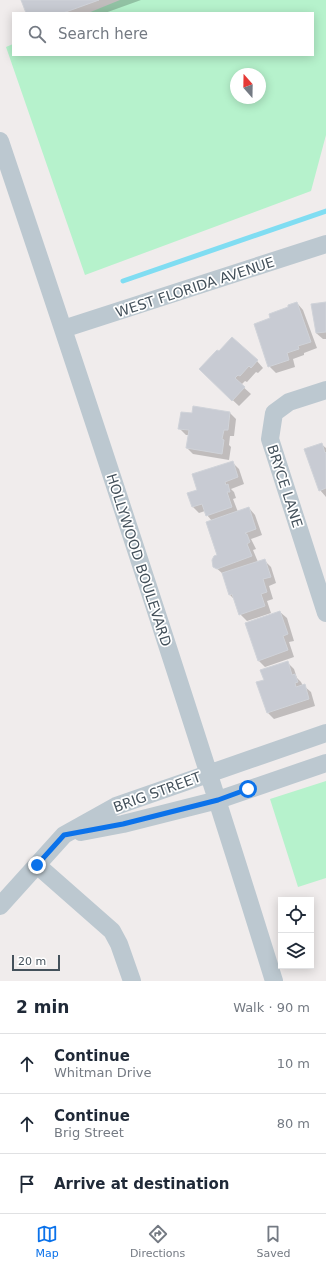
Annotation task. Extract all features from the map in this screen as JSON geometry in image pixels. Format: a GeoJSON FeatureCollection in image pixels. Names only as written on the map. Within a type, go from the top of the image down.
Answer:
{"type":"FeatureCollection","features":[{"type":"Feature","properties":{"kind":"street","name":"HOLLYWOOD BOULEVARD"},"geometry":{"type":"LineString","coordinates":[[0,141],[218,800],[274,981]]}},
{"type":"Feature","properties":{"kind":"street","name":"WEST FLORIDA AVENUE"},"geometry":{"type":"LineString","coordinates":[[63,329],[326,244]]}},
{"type":"Feature","properties":{"kind":"street","name":"BRYCE LANE"},"geometry":{"type":"LineString","coordinates":[[326,390],[289,402],[274,413],[270,439],[326,613]]}},
{"type":"Feature","properties":{"kind":"street","name":"BRIG STREET"},"geometry":{"type":"LineString","coordinates":[[0,906],[64,835],[116,806],[326,733]]}},
{"type":"Feature","properties":{"kind":"street","name":"BRIG STREET"},"geometry":{"type":"LineString","coordinates":[[64,835],[141,819],[218,800],[326,764]]}},
{"type":"Feature","properties":{"kind":"street"},"geometry":{"type":"LineString","coordinates":[[134,799],[141,819]]}},
{"type":"Feature","properties":{"kind":"street"},"geometry":{"type":"LineString","coordinates":[[37,865],[112,931],[119,944],[132,981]]}},
{"type":"Feature","properties":{"kind":"green space"},"geometry":{"type":"Polygon","coordinates":[[[120,0],[326,0],[326,135],[311,191],[85,275],[6,47],[12,44],[12,56],[314,56],[314,12],[90,12],[120,0]]]}},
{"type":"Feature","properties":{"kind":"green space"},"geometry":{"type":"Polygon","coordinates":[[[326,781],[326,878],[298,887],[270,799],[326,781]]]}},
{"type":"Feature","properties":{"kind":"building"},"geometry":{"type":"Polygon","coordinates":[[[21,0],[99,0],[66,12],[26,12],[21,0]]]}},
{"type":"Feature","properties":{"kind":"building"},"geometry":{"type":"Polygon","coordinates":[[[297,302],[311,342],[298,346],[299,349],[287,353],[289,360],[268,367],[254,324],[270,318],[269,314],[297,302]]]}},
{"type":"Feature","properties":{"kind":"building"},"geometry":{"type":"Polygon","coordinates":[[[326,302],[326,332],[316,333],[311,304],[326,302]]]}},
{"type":"Feature","properties":{"kind":"building"},"geometry":{"type":"Polygon","coordinates":[[[232,337],[258,360],[251,368],[249,366],[240,376],[238,375],[235,378],[245,387],[232,401],[199,369],[232,337]]]}},
{"type":"Feature","properties":{"kind":"building"},"geometry":{"type":"Polygon","coordinates":[[[193,406],[230,412],[228,430],[224,430],[222,439],[224,440],[222,454],[186,448],[189,430],[178,429],[181,412],[192,413],[193,406]]]}},
{"type":"Feature","properties":{"kind":"building"},"geometry":{"type":"Polygon","coordinates":[[[322,443],[325,453],[326,452],[326,488],[319,491],[304,449],[322,443]]]}},
{"type":"Feature","properties":{"kind":"building"},"geometry":{"type":"Polygon","coordinates":[[[233,461],[238,477],[225,482],[226,485],[228,484],[230,492],[227,492],[232,507],[206,516],[202,504],[192,507],[187,493],[197,490],[192,474],[233,461]]]}},
{"type":"Feature","properties":{"kind":"building"},"geometry":{"type":"Polygon","coordinates":[[[249,507],[256,529],[245,533],[247,534],[250,542],[247,544],[252,556],[217,569],[213,567],[212,560],[214,556],[217,555],[206,522],[249,507]]]}},
{"type":"Feature","properties":{"kind":"building"},"geometry":{"type":"Polygon","coordinates":[[[265,559],[271,577],[263,579],[267,592],[261,594],[265,606],[239,615],[232,594],[229,595],[222,573],[265,559]]]}},
{"type":"Feature","properties":{"kind":"building"},"geometry":{"type":"Polygon","coordinates":[[[280,611],[288,634],[283,636],[288,650],[258,661],[245,623],[280,611]]]}},
{"type":"Feature","properties":{"kind":"building"},"geometry":{"type":"Polygon","coordinates":[[[288,661],[292,675],[295,674],[298,682],[295,683],[296,687],[305,684],[309,699],[267,713],[256,682],[264,680],[260,670],[288,661]]]}},
{"type":"Feature","properties":{"kind":"waterway"},"geometry":{"type":"LineString","coordinates":[[123,281],[326,211]]}},
{"type":"Feature","properties":{"kind":"route"},"geometry":{"type":"LineString","coordinates":[[37,865],[64,835],[123,824],[218,800],[248,789]]}}]}
